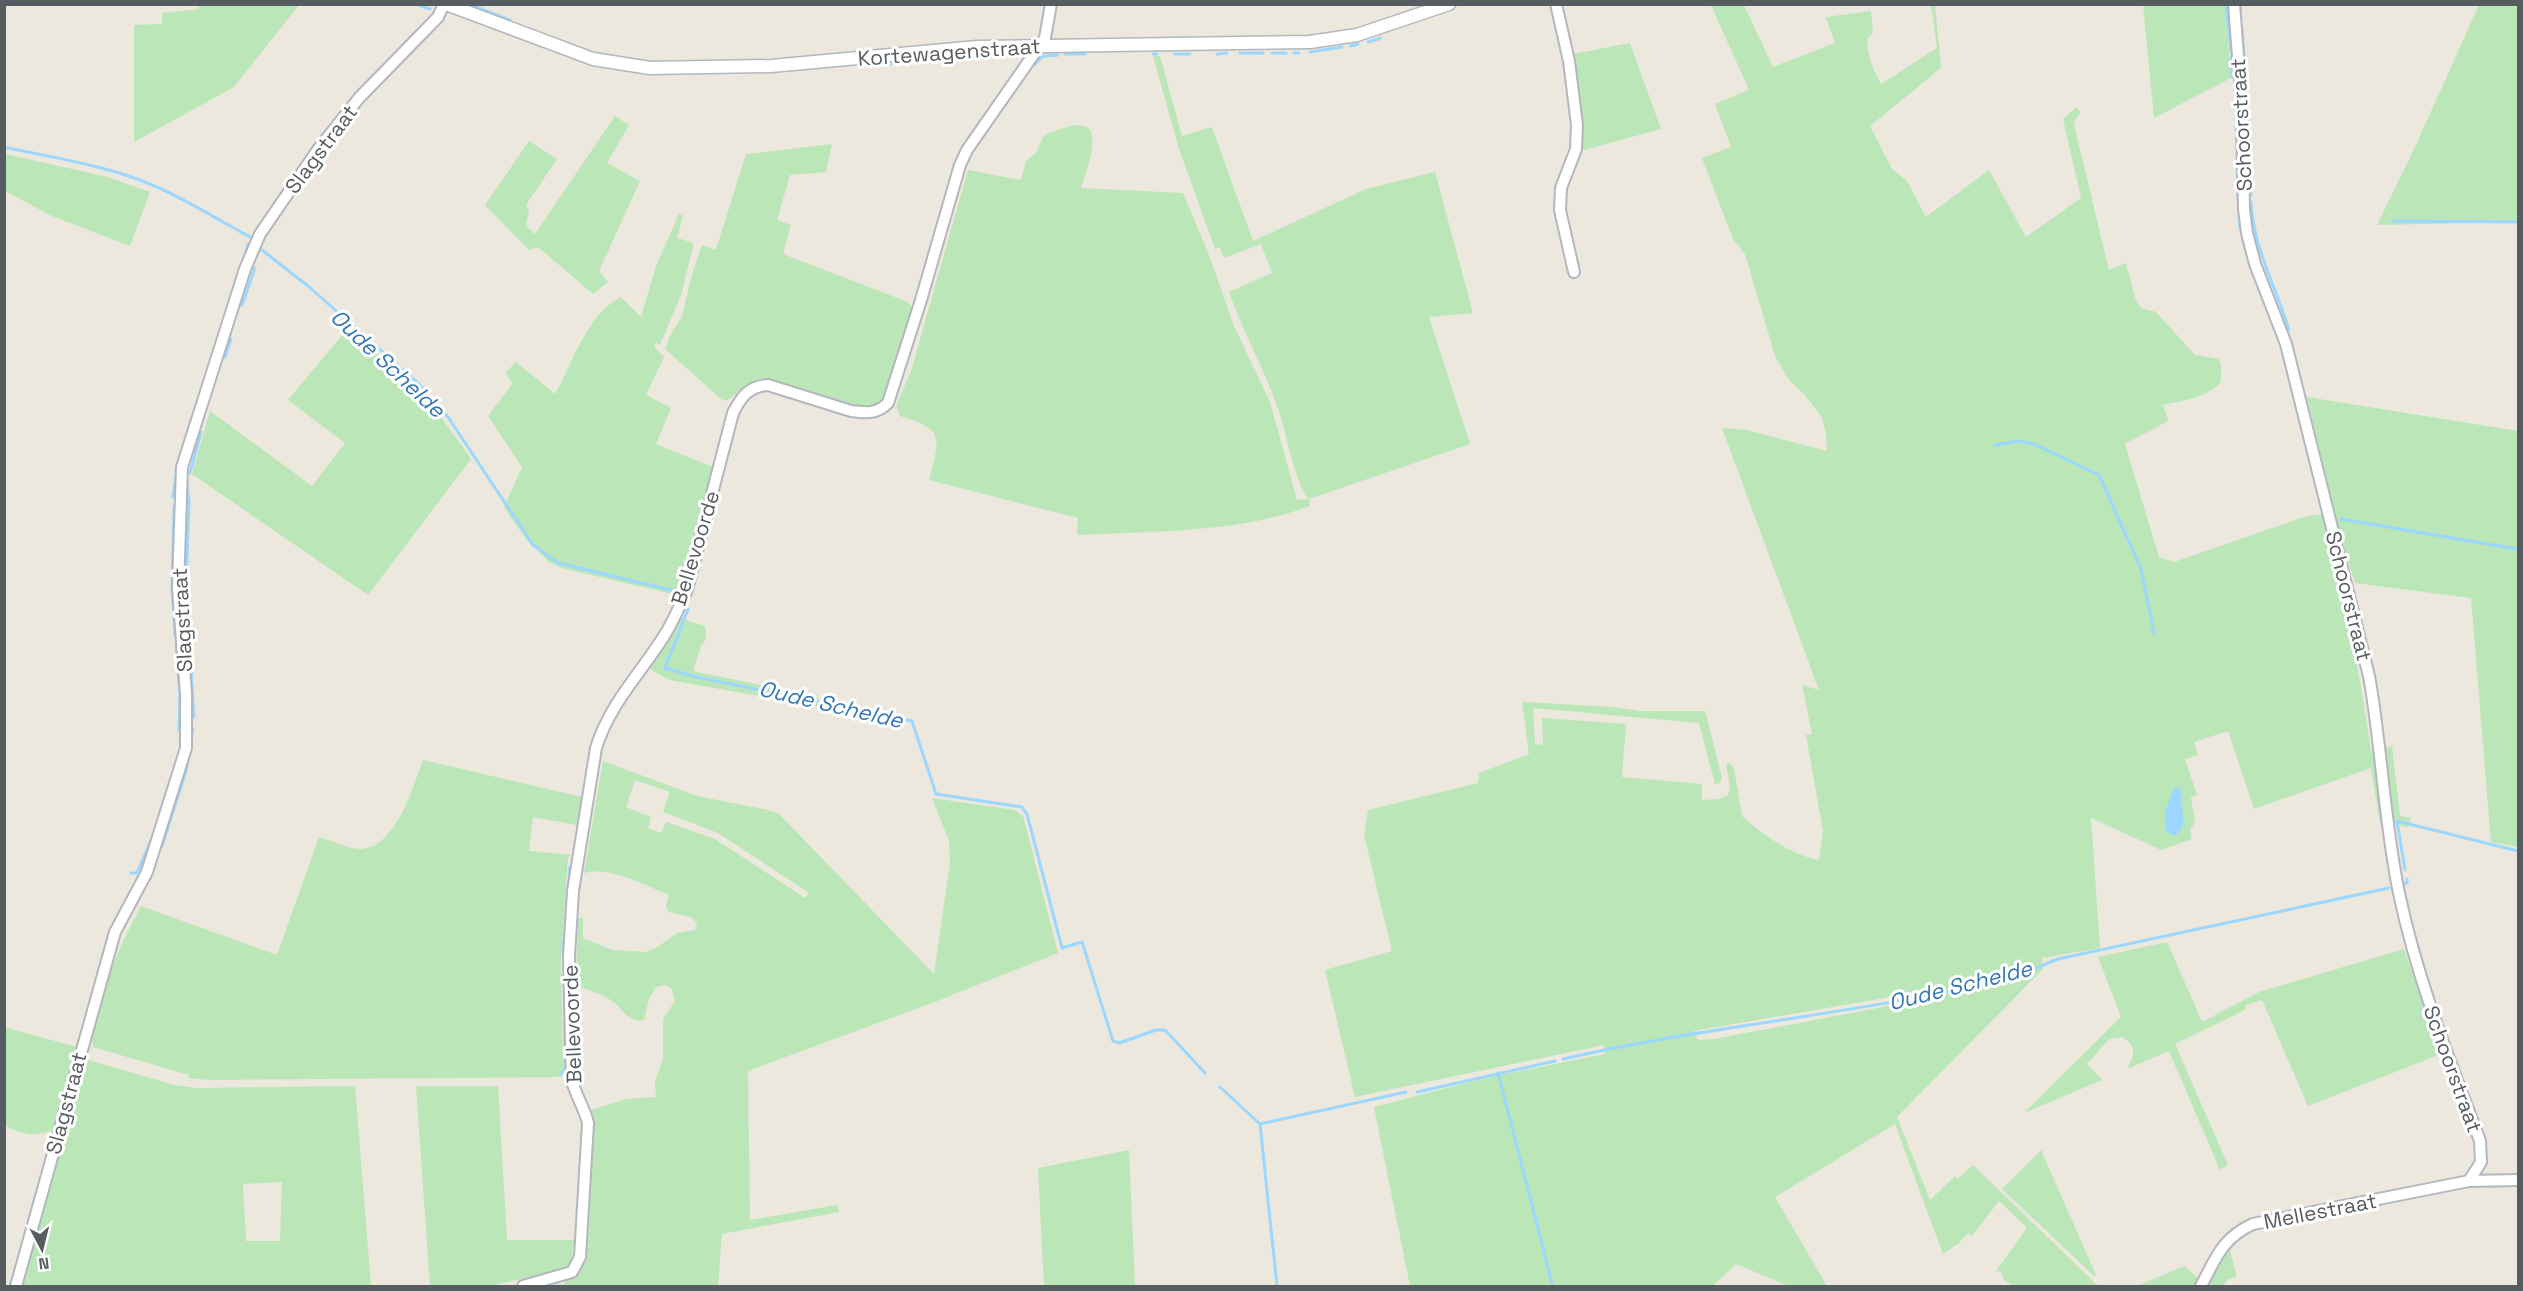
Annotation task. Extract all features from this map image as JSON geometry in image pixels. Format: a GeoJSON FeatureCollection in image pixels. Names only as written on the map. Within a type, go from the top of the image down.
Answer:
{"type":"FeatureCollection","features":[{"type":"Feature","properties":{"kind":"street","name":"Bellevoorde"},"geometry":{"type":"LineString","coordinates":[[523,1287],[566,1275],[572,1272],[579,1261],[588,1122],[584,1108],[576,1098],[572,1081],[569,956],[573,891],[596,748],[603,726],[621,696],[664,636],[681,604],[687,590],[733,413],[746,393],[759,385],[768,384],[851,411],[866,413],[880,411],[888,403],[962,159],[1046,38],[1050,4]]}},
{"type":"Feature","properties":{"kind":"street","name":"Kortewagenstraat"},"geometry":{"type":"LineString","coordinates":[[449,5],[593,59],[651,68],[746,68],[954,48],[1040,45],[1281,44],[1328,40],[1357,35],[1449,4]]}},
{"type":"Feature","properties":{"kind":"street"},"geometry":{"type":"LineString","coordinates":[[1556,4],[1569,61],[1577,125],[1576,149],[1561,188],[1560,210],[1574,272]]}},
{"type":"Feature","properties":{"kind":"street","name":"Schoorstraat"},"geometry":{"type":"LineString","coordinates":[[2234,4],[2242,109],[2244,210],[2247,232],[2255,264],[2286,344],[2368,676],[2376,714],[2383,796],[2391,848],[2414,956],[2480,1141],[2481,1162],[2469,1181]]}},
{"type":"Feature","properties":{"kind":"street","name":"Slagstraat"},"geometry":{"type":"LineString","coordinates":[[16,1287],[115,932],[147,872],[186,747],[186,694],[178,588],[182,467],[246,269],[260,234],[319,148],[359,98],[449,5]]}},
{"type":"Feature","properties":{"kind":"street","name":"Mellestraat"},"geometry":{"type":"LineString","coordinates":[[2201,1287],[2222,1247],[2236,1232],[2253,1224],[2469,1181],[2518,1180]]}},
{"type":"Feature","properties":{"kind":"green space"},"geometry":{"type":"Polygon","coordinates":[[[199,5],[299,5],[234,87],[134,142],[134,25],[162,24],[162,13],[199,9],[199,5]]]}},
{"type":"Feature","properties":{"kind":"green space"},"geometry":{"type":"Polygon","coordinates":[[[1711,5],[1744,5],[1773,67],[1835,43],[1826,17],[1871,11],[1873,33],[1867,39],[1868,51],[1881,84],[1937,48],[1931,5],[1935,5],[1941,68],[1870,126],[1892,169],[1907,181],[1926,217],[1989,170],[2026,237],[2081,198],[2063,119],[2076,107],[2081,112],[2074,121],[2076,133],[2109,270],[2126,263],[2135,298],[2141,308],[2156,312],[2195,355],[2219,359],[2221,365],[2221,382],[2209,392],[2163,405],[2168,421],[2125,444],[2159,557],[2174,562],[2307,516],[2324,514],[2362,691],[2371,751],[2392,746],[2400,816],[2411,818],[2408,828],[2394,823],[2380,823],[2371,768],[2254,809],[2228,731],[2194,742],[2198,755],[2185,759],[2197,795],[2191,797],[2195,822],[2190,830],[2192,839],[2161,850],[2091,818],[2100,948],[2042,958],[2043,969],[1897,1117],[1930,1200],[1955,1176],[1958,1179],[1973,1165],[2098,1286],[2013,1286],[2004,1280],[2001,1272],[1996,1271],[2027,1228],[1999,1201],[1972,1236],[1968,1233],[1959,1243],[1943,1254],[1895,1124],[1775,1197],[1827,1286],[1788,1286],[1736,1264],[1713,1286],[1410,1286],[1374,1107],[1485,1078],[1605,1054],[1604,1045],[1355,1097],[1325,970],[1392,951],[1364,835],[1368,810],[1478,783],[1479,773],[1529,754],[1522,702],[1614,707],[1640,711],[1705,711],[1722,778],[1720,783],[1715,784],[1699,723],[1533,708],[1535,744],[1543,745],[1542,718],[1626,724],[1622,777],[1702,784],[1702,800],[1719,799],[1728,795],[1730,788],[1726,764],[1729,763],[1734,768],[1742,816],[1778,843],[1798,854],[1819,860],[1823,831],[1806,735],[1812,734],[1802,685],[1819,690],[1722,428],[1746,430],[1827,451],[1822,417],[1804,394],[1789,380],[1775,356],[1745,254],[1733,239],[1702,158],[1731,147],[1715,104],[1749,90],[1711,5]],[[1941,988],[1694,1031],[1698,1040],[1714,1039],[1941,996],[1941,988]]]}},
{"type":"Feature","properties":{"kind":"green space"},"geometry":{"type":"Polygon","coordinates":[[[2143,5],[2225,5],[2231,78],[2154,118],[2143,5]]]}},
{"type":"Feature","properties":{"kind":"green space"},"geometry":{"type":"Polygon","coordinates":[[[2479,5],[2518,5],[2518,222],[2377,225],[2415,147],[2479,5]]]}},
{"type":"Feature","properties":{"kind":"green space"},"geometry":{"type":"Polygon","coordinates":[[[1630,43],[1661,129],[1581,151],[1582,110],[1573,54],[1630,43]]]}},
{"type":"Feature","properties":{"kind":"green space"},"geometry":{"type":"Polygon","coordinates":[[[1153,56],[1160,56],[1182,136],[1212,127],[1253,241],[1366,189],[1435,172],[1473,313],[1429,317],[1470,444],[1309,499],[1310,506],[1282,515],[1224,526],[1165,531],[1077,535],[1078,518],[929,480],[937,445],[936,437],[925,426],[900,416],[896,406],[911,371],[968,170],[1021,180],[1026,161],[1036,153],[1043,137],[1074,125],[1087,127],[1091,131],[1092,138],[1090,160],[1081,188],[1183,193],[1208,252],[1234,326],[1270,402],[1297,500],[1308,499],[1294,468],[1274,397],[1229,292],[1272,273],[1261,244],[1224,258],[1220,247],[1215,249],[1179,149],[1153,56]]]}},
{"type":"Feature","properties":{"kind":"green space"},"geometry":{"type":"Polygon","coordinates":[[[615,116],[629,125],[607,163],[640,181],[599,271],[608,282],[593,294],[538,247],[529,250],[485,205],[529,141],[557,159],[526,205],[529,210],[526,226],[535,234],[615,116]]]}},
{"type":"Feature","properties":{"kind":"green space"},"geometry":{"type":"Polygon","coordinates":[[[832,144],[826,172],[790,175],[777,220],[791,225],[783,254],[908,302],[912,307],[883,398],[872,407],[863,407],[766,378],[754,380],[726,401],[721,399],[665,349],[682,316],[702,245],[716,250],[746,154],[832,144]]]}},
{"type":"Feature","properties":{"kind":"green space"},"geometry":{"type":"Polygon","coordinates":[[[5,154],[108,177],[150,192],[130,246],[52,216],[5,191],[5,154]]]}},
{"type":"Feature","properties":{"kind":"green space"},"geometry":{"type":"Polygon","coordinates":[[[679,214],[683,216],[677,238],[694,243],[681,295],[660,345],[656,342],[654,347],[664,357],[646,395],[671,408],[656,444],[713,467],[677,595],[561,568],[549,562],[526,539],[504,507],[522,467],[488,416],[513,383],[505,373],[516,362],[555,394],[582,340],[599,315],[609,305],[621,297],[641,317],[656,266],[679,214]]]}},
{"type":"Feature","properties":{"kind":"green space"},"geometry":{"type":"Polygon","coordinates":[[[349,327],[434,407],[471,459],[368,595],[192,474],[210,411],[312,486],[345,443],[288,400],[349,327]]]}},
{"type":"Feature","properties":{"kind":"green space"},"geometry":{"type":"Polygon","coordinates":[[[2307,397],[2518,431],[2518,847],[2491,842],[2471,598],[2355,583],[2339,530],[2307,397]]]}},
{"type":"Feature","properties":{"kind":"green space"},"geometry":{"type":"Polygon","coordinates":[[[679,618],[705,626],[706,639],[701,646],[693,671],[818,697],[817,706],[669,680],[650,669],[679,618]]]}},
{"type":"Feature","properties":{"kind":"green space"},"geometry":{"type":"Polygon","coordinates":[[[423,760],[582,797],[577,825],[533,817],[529,851],[573,855],[568,857],[561,958],[563,1069],[561,1077],[208,1080],[189,1078],[189,1075],[93,1047],[93,1033],[101,996],[117,955],[141,906],[277,955],[319,837],[350,848],[360,849],[373,846],[384,839],[393,828],[408,800],[423,760]]]}},
{"type":"Feature","properties":{"kind":"green space"},"geometry":{"type":"Polygon","coordinates":[[[603,761],[697,796],[779,814],[934,974],[950,864],[949,841],[932,798],[1015,810],[1023,816],[1058,953],[937,1001],[748,1071],[750,1220],[837,1205],[839,1212],[722,1234],[718,1286],[564,1286],[565,1280],[574,1275],[592,1127],[591,1110],[626,1099],[656,1097],[655,1081],[663,1059],[663,1019],[675,1001],[672,990],[666,985],[656,987],[649,999],[644,1020],[638,1020],[630,1017],[608,999],[576,985],[578,918],[583,918],[583,938],[612,950],[646,952],[656,948],[677,933],[695,930],[697,923],[691,917],[668,912],[666,905],[669,895],[616,874],[584,873],[603,761]],[[635,780],[626,807],[651,817],[648,828],[661,833],[666,822],[715,839],[805,898],[809,893],[718,833],[663,812],[670,792],[635,780]]]}},
{"type":"Feature","properties":{"kind":"green space"},"geometry":{"type":"Polygon","coordinates":[[[2167,942],[2202,1022],[2259,992],[2404,949],[2441,1054],[2308,1106],[2262,1000],[2246,1005],[2245,1010],[2175,1044],[2228,1165],[2220,1170],[2169,1051],[2129,1068],[2133,1053],[2130,1043],[2122,1037],[2109,1039],[2087,1064],[2102,1080],[2027,1112],[2121,1017],[2098,957],[2167,942]]]}},
{"type":"Feature","properties":{"kind":"green space"},"geometry":{"type":"Polygon","coordinates":[[[4,1027],[77,1047],[53,1130],[40,1134],[29,1134],[5,1126],[4,1027]]]}},
{"type":"Feature","properties":{"kind":"green space"},"geometry":{"type":"Polygon","coordinates":[[[85,1059],[174,1085],[197,1088],[355,1086],[371,1286],[18,1286],[85,1059]],[[282,1182],[243,1184],[246,1241],[280,1241],[282,1182]]]}},
{"type":"Feature","properties":{"kind":"green space"},"geometry":{"type":"Polygon","coordinates":[[[416,1086],[498,1086],[507,1240],[574,1240],[571,1264],[568,1268],[490,1286],[430,1286],[416,1086]]]}},
{"type":"Feature","properties":{"kind":"green space"},"geometry":{"type":"Polygon","coordinates":[[[1129,1150],[1135,1286],[1044,1286],[1038,1168],[1129,1150]]]}},
{"type":"Feature","properties":{"kind":"green space"},"geometry":{"type":"Polygon","coordinates":[[[2041,1150],[2096,1275],[2094,1276],[2002,1189],[2041,1150]]]}},
{"type":"Feature","properties":{"kind":"green space"},"geometry":{"type":"Polygon","coordinates":[[[2229,1246],[2237,1277],[2228,1279],[2223,1286],[2206,1286],[2226,1248],[2229,1246]]]}},
{"type":"Feature","properties":{"kind":"green space"},"geometry":{"type":"Polygon","coordinates":[[[2184,1266],[2198,1278],[2194,1286],[2137,1286],[2184,1266]]]}},
{"type":"Feature","properties":{"kind":"water"},"geometry":{"type":"Polygon","coordinates":[[[2178,787],[2182,795],[2183,826],[2174,836],[2166,831],[2165,812],[2174,788],[2178,787]]]}},
{"type":"Feature","properties":{"kind":"waterway"},"geometry":{"type":"LineString","coordinates":[[416,4],[430,9]]}},
{"type":"Feature","properties":{"kind":"waterway"},"geometry":{"type":"LineString","coordinates":[[2226,4],[2231,52]]}},
{"type":"Feature","properties":{"kind":"waterway"},"geometry":{"type":"LineString","coordinates":[[2240,4],[2241,20]]}},
{"type":"Feature","properties":{"kind":"waterway"},"geometry":{"type":"LineString","coordinates":[[471,5],[510,20]]}},
{"type":"Feature","properties":{"kind":"waterway"},"geometry":{"type":"LineString","coordinates":[[2242,29],[2250,153]]}},
{"type":"Feature","properties":{"kind":"waterway"},"geometry":{"type":"LineString","coordinates":[[1368,42],[1381,38]]}},
{"type":"Feature","properties":{"kind":"waterway"},"geometry":{"type":"LineString","coordinates":[[1350,46],[1358,44]]}},
{"type":"Feature","properties":{"kind":"waterway"},"geometry":{"type":"LineString","coordinates":[[1310,52],[1342,47]]}},
{"type":"Feature","properties":{"kind":"waterway"},"geometry":{"type":"LineString","coordinates":[[1217,54],[1227,53]]}},
{"type":"Feature","properties":{"kind":"waterway"},"geometry":{"type":"LineString","coordinates":[[1240,53],[1263,53]]}},
{"type":"Feature","properties":{"kind":"waterway"},"geometry":{"type":"LineString","coordinates":[[1272,53],[1286,53]]}},
{"type":"Feature","properties":{"kind":"waterway"},"geometry":{"type":"LineString","coordinates":[[1294,53],[1299,53]]}},
{"type":"Feature","properties":{"kind":"waterway"},"geometry":{"type":"LineString","coordinates":[[1065,54],[1085,54]]}},
{"type":"Feature","properties":{"kind":"waterway"},"geometry":{"type":"LineString","coordinates":[[1175,54],[1190,54]]}},
{"type":"Feature","properties":{"kind":"waterway"},"geometry":{"type":"LineString","coordinates":[[950,58],[988,55]]}},
{"type":"Feature","properties":{"kind":"waterway"},"geometry":{"type":"LineString","coordinates":[[996,55],[1022,55]]}},
{"type":"Feature","properties":{"kind":"waterway"},"geometry":{"type":"LineString","coordinates":[[1033,66],[1043,56],[1058,55]]}},
{"type":"Feature","properties":{"kind":"waterway"},"geometry":{"type":"LineString","coordinates":[[2231,57],[2232,77]]}},
{"type":"Feature","properties":{"kind":"waterway"},"geometry":{"type":"LineString","coordinates":[[875,65],[942,59]]}},
{"type":"Feature","properties":{"kind":"waterway"},"geometry":{"type":"LineString","coordinates":[[2235,86],[2238,185]]}},
{"type":"Feature","properties":{"kind":"waterway","name":"Oude Schelde"},"geometry":{"type":"LineString","coordinates":[[4,147],[90,165],[140,180],[183,200],[252,238]]}},
{"type":"Feature","properties":{"kind":"waterway"},"geometry":{"type":"LineString","coordinates":[[2250,161],[2251,196]]}},
{"type":"Feature","properties":{"kind":"waterway"},"geometry":{"type":"LineString","coordinates":[[2238,194],[2240,228]]}},
{"type":"Feature","properties":{"kind":"waterway"},"geometry":{"type":"LineString","coordinates":[[2251,202],[2260,251],[2289,330]]}},
{"type":"Feature","properties":{"kind":"waterway"},"geometry":{"type":"LineString","coordinates":[[2393,221],[2518,222]]}},
{"type":"Feature","properties":{"kind":"waterway"},"geometry":{"type":"LineString","coordinates":[[2243,241],[2256,281]]}},
{"type":"Feature","properties":{"kind":"waterway"},"geometry":{"type":"LineString","coordinates":[[244,259],[248,244]]}},
{"type":"Feature","properties":{"kind":"waterway","name":"Oude Schelde"},"geometry":{"type":"LineString","coordinates":[[262,250],[308,286],[419,384],[448,417],[533,545],[558,563],[675,591]]}},
{"type":"Feature","properties":{"kind":"waterway"},"geometry":{"type":"LineString","coordinates":[[242,305],[255,268]]}},
{"type":"Feature","properties":{"kind":"waterway"},"geometry":{"type":"LineString","coordinates":[[225,357],[231,339]]}},
{"type":"Feature","properties":{"kind":"waterway"},"geometry":{"type":"LineString","coordinates":[[185,441],[191,420]]}},
{"type":"Feature","properties":{"kind":"waterway"},"geometry":{"type":"LineString","coordinates":[[190,473],[201,432]]}},
{"type":"Feature","properties":{"kind":"waterway"},"geometry":{"type":"LineString","coordinates":[[1995,445],[2019,441],[2034,444],[2099,475],[2141,569],[2154,633]]}},
{"type":"Feature","properties":{"kind":"waterway"},"geometry":{"type":"LineString","coordinates":[[173,497],[177,468]]}},
{"type":"Feature","properties":{"kind":"waterway"},"geometry":{"type":"LineString","coordinates":[[187,486],[189,502],[186,587],[188,627]]}},
{"type":"Feature","properties":{"kind":"waterway"},"geometry":{"type":"LineString","coordinates":[[174,506],[172,588],[175,635]]}},
{"type":"Feature","properties":{"kind":"waterway"},"geometry":{"type":"LineString","coordinates":[[2341,519],[2517,549]]}},
{"type":"Feature","properties":{"kind":"waterway","name":"Oude Schelde"},"geometry":{"type":"LineString","coordinates":[[688,609],[665,668],[697,677],[912,721],[936,794],[1022,807],[1027,814],[1062,948],[1082,942],[1113,1041],[1119,1043],[1156,1030],[1165,1030],[1205,1073]]}},
{"type":"Feature","properties":{"kind":"waterway"},"geometry":{"type":"LineString","coordinates":[[189,639],[194,717]]}},
{"type":"Feature","properties":{"kind":"waterway"},"geometry":{"type":"LineString","coordinates":[[176,645],[180,695],[179,730]]}},
{"type":"Feature","properties":{"kind":"waterway"},"geometry":{"type":"LineString","coordinates":[[162,846],[186,771],[193,729]]}},
{"type":"Feature","properties":{"kind":"waterway","name":"Oude Schelde"},"geometry":{"type":"LineString","coordinates":[[2405,870],[2397,821],[2518,851]]}},
{"type":"Feature","properties":{"kind":"waterway"},"geometry":{"type":"LineString","coordinates":[[131,873],[137,873],[155,831]]}},
{"type":"Feature","properties":{"kind":"waterway"},"geometry":{"type":"LineString","coordinates":[[563,953],[570,867]]}},
{"type":"Feature","properties":{"kind":"waterway","name":"Oude Schelde"},"geometry":{"type":"LineString","coordinates":[[2404,884],[2407,883],[2407,879]]}},
{"type":"Feature","properties":{"kind":"waterway","name":"Oude Schelde"},"geometry":{"type":"LineString","coordinates":[[1563,1059],[1675,1037],[1956,990],[2017,975],[2058,959],[2389,888]]}},
{"type":"Feature","properties":{"kind":"waterway"},"geometry":{"type":"LineString","coordinates":[[561,1074],[565,1069],[564,964]]}},
{"type":"Feature","properties":{"kind":"waterway","name":"Oude Schelde"},"geometry":{"type":"LineString","coordinates":[[1417,1092],[1555,1061]]}},
{"type":"Feature","properties":{"kind":"waterway"},"geometry":{"type":"LineString","coordinates":[[1498,1073],[1552,1283]]}},
{"type":"Feature","properties":{"kind":"waterway","name":"Oude Schelde"},"geometry":{"type":"LineString","coordinates":[[1220,1087],[1260,1124],[1406,1092]]}},
{"type":"Feature","properties":{"kind":"waterway"},"geometry":{"type":"LineString","coordinates":[[1260,1124],[1277,1286]]}}]}
